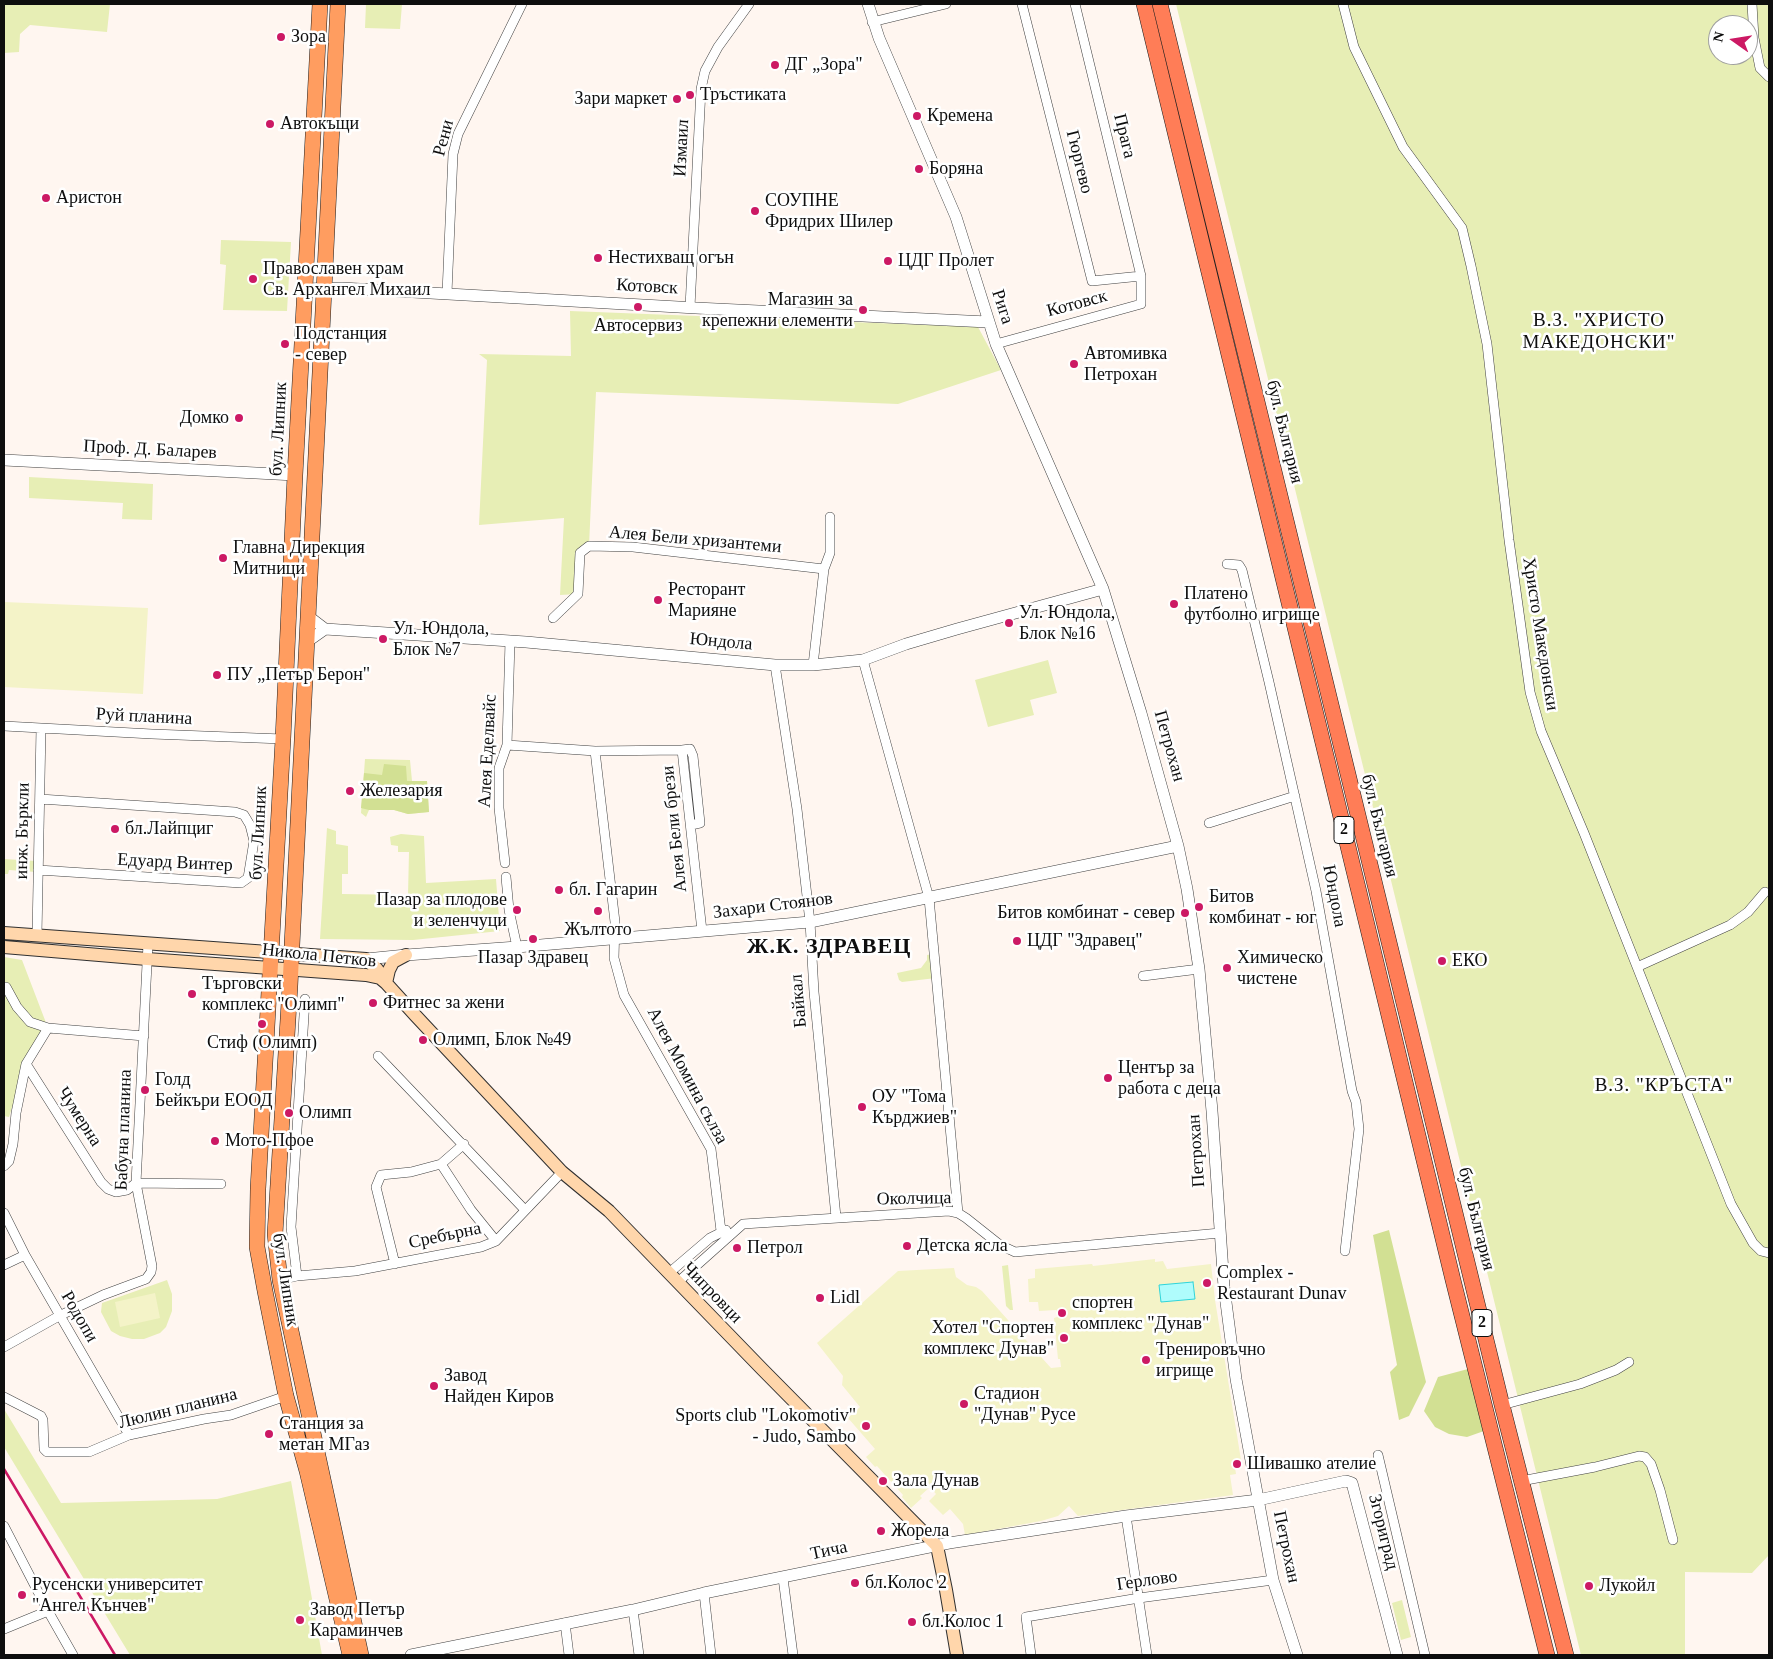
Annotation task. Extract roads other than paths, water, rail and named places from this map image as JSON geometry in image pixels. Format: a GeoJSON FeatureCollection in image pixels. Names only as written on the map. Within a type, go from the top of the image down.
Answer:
{"type":"FeatureCollection","features":[{"type":"Feature","properties":{"kind":"highway","name":"бул. България"},"geometry":{"type":"LineString","coordinates":[[1144,4],[1446,1251],[1547,1655]]}},
{"type":"Feature","properties":{"kind":"highway","name":"бул. България"},"geometry":{"type":"LineString","coordinates":[[1160,4],[1502,1405],[1566,1655]]}},
{"type":"Feature","properties":{"kind":"main road","name":"бул. Липник"},"geometry":{"type":"LineString","coordinates":[[320,4],[295,475],[284,739],[258,1189],[257,1247],[286,1396],[307,1471],[350,1655]]}},
{"type":"Feature","properties":{"kind":"main road","name":"бул. Липник"},"geometry":{"type":"LineString","coordinates":[[338,4],[292,954],[275,1224],[280,1280],[361,1655]]}},
{"type":"Feature","properties":{"kind":"main road","name":"Никола Петков"},"geometry":{"type":"LineString","coordinates":[[4,933],[366,960],[377,969],[386,983]]}},
{"type":"Feature","properties":{"kind":"main road","name":"Никола Петков"},"geometry":{"type":"LineString","coordinates":[[4,947],[366,975],[380,978],[386,983]]}},
{"type":"Feature","properties":{"kind":"main road"},"geometry":{"type":"LineString","coordinates":[[386,983],[390,966],[393,962],[406,955]]}},
{"type":"Feature","properties":{"kind":"main road","name":"Чипровци"},"geometry":{"type":"LineString","coordinates":[[386,983],[562,1172],[610,1211],[762,1369],[937,1546]]}},
{"type":"Feature","properties":{"kind":"main road"},"geometry":{"type":"LineString","coordinates":[[937,1546],[957,1655]]}},
{"type":"Feature","properties":{"kind":"street","name":"Рени"},"geometry":{"type":"LineString","coordinates":[[447,293],[453,154],[458,134],[522,4]]}},
{"type":"Feature","properties":{"kind":"street","name":"Измаил"},"geometry":{"type":"LineString","coordinates":[[690,307],[701,89],[705,71],[718,47],[749,4]]}},
{"type":"Feature","properties":{"kind":"street","name":"Рига"},"geometry":{"type":"LineString","coordinates":[[868,4],[872,22],[956,217],[996,344],[1103,590]]}},
{"type":"Feature","properties":{"kind":"street"},"geometry":{"type":"LineString","coordinates":[[872,22],[946,4]]}},
{"type":"Feature","properties":{"kind":"street","name":"Гюргево"},"geometry":{"type":"LineString","coordinates":[[1022,4],[1092,281],[1141,276]]}},
{"type":"Feature","properties":{"kind":"street","name":"Прага"},"geometry":{"type":"LineString","coordinates":[[1075,4],[1141,276]]}},
{"type":"Feature","properties":{"kind":"street","name":"Христо Македонски"},"geometry":{"type":"LineString","coordinates":[[1343,4],[1354,47],[1403,147],[1462,228],[1487,344],[1509,540],[1530,692],[1541,731],[1584,833],[1731,1204],[1754,1243],[1761,1251],[1769,1253]]}},
{"type":"Feature","properties":{"kind":"street"},"geometry":{"type":"LineString","coordinates":[[1752,4],[1754,38],[1760,68],[1769,77]]}},
{"type":"Feature","properties":{"kind":"street","name":"Котовск"},"geometry":{"type":"LineString","coordinates":[[996,344],[1141,304],[1141,276]]}},
{"type":"Feature","properties":{"kind":"street","name":"Котовск"},"geometry":{"type":"LineString","coordinates":[[305,289],[323,288],[447,293],[988,322]]}},
{"type":"Feature","properties":{"kind":"street","name":"Проф. Д. Баларев"},"geometry":{"type":"LineString","coordinates":[[4,460],[295,475]]}},
{"type":"Feature","properties":{"kind":"street"},"geometry":{"type":"LineString","coordinates":[[813,665],[824,569],[830,553],[830,517]]}},
{"type":"Feature","properties":{"kind":"street","name":"Алея Бели хризантеми"},"geometry":{"type":"LineString","coordinates":[[553,618],[578,594],[580,553],[589,546],[633,547],[824,569]]}},
{"type":"Feature","properties":{"kind":"street","name":"Юндола"},"geometry":{"type":"LineString","coordinates":[[1228,564],[1239,565],[1242,570],[1316,891],[1352,1091],[1356,1102],[1359,1129],[1345,1251]]}},
{"type":"Feature","properties":{"kind":"street","name":"Юндола"},"geometry":{"type":"LineString","coordinates":[[325,629],[510,641],[775,664],[813,665],[863,660],[906,644],[957,629],[1103,590]]}},
{"type":"Feature","properties":{"kind":"street","name":"Петрохан"},"geometry":{"type":"LineString","coordinates":[[1103,590],[1141,713],[1178,846],[1187,889],[1199,969],[1227,1312],[1236,1379],[1273,1580],[1297,1655]]}},
{"type":"Feature","properties":{"kind":"street"},"geometry":{"type":"LineString","coordinates":[[308,616],[325,629],[308,641]]}},
{"type":"Feature","properties":{"kind":"street","name":"Алея Еделвайс"},"geometry":{"type":"LineString","coordinates":[[505,863],[499,808],[499,768],[507,746],[510,641]]}},
{"type":"Feature","properties":{"kind":"street"},"geometry":{"type":"LineString","coordinates":[[863,660],[929,898],[958,1213]]}},
{"type":"Feature","properties":{"kind":"street","name":"Байкал"},"geometry":{"type":"LineString","coordinates":[[775,664],[797,809],[810,922],[814,992],[836,1217]]}},
{"type":"Feature","properties":{"kind":"street","name":"Руй планина"},"geometry":{"type":"LineString","coordinates":[[4,726],[284,739]]}},
{"type":"Feature","properties":{"kind":"street","name":"инж. Бъркли"},"geometry":{"type":"LineString","coordinates":[[37,935],[42,728]]}},
{"type":"Feature","properties":{"kind":"street","name":"Алея Бели брези"},"geometry":{"type":"LineString","coordinates":[[507,746],[595,751],[682,750],[702,931]]}},
{"type":"Feature","properties":{"kind":"street"},"geometry":{"type":"LineString","coordinates":[[595,751],[615,922],[615,940]]}},
{"type":"Feature","properties":{"kind":"street"},"geometry":{"type":"LineString","coordinates":[[1209,823],[1295,796]]}},
{"type":"Feature","properties":{"kind":"street","name":"Едуард Винтер"},"geometry":{"type":"LineString","coordinates":[[38,870],[241,883],[248,878],[254,841],[250,825],[244,815],[235,812],[40,799]]}},
{"type":"Feature","properties":{"kind":"street","name":"Захари Стоянов"},"geometry":{"type":"LineString","coordinates":[[366,960],[406,955],[615,940],[810,922],[1178,846]]}},
{"type":"Feature","properties":{"kind":"street"},"geometry":{"type":"LineString","coordinates":[[506,876],[509,910],[517,948]]}},
{"type":"Feature","properties":{"kind":"street"},"geometry":{"type":"LineString","coordinates":[[1637,967],[1730,925],[1748,912],[1765,892]]}},
{"type":"Feature","properties":{"kind":"street","name":"Алея Момина сълза"},"geometry":{"type":"LineString","coordinates":[[615,940],[614,958],[624,995],[711,1149],[721,1231]]}},
{"type":"Feature","properties":{"kind":"street","name":"Бабуна планина"},"geometry":{"type":"LineString","coordinates":[[4,1346],[59,1316],[103,1295],[146,1279],[149,1276],[152,1266],[136,1183],[148,944]]}},
{"type":"Feature","properties":{"kind":"street"},"geometry":{"type":"LineString","coordinates":[[1143,976],[1199,969]]}},
{"type":"Feature","properties":{"kind":"street"},"geometry":{"type":"LineString","coordinates":[[4,987],[11,993],[16,1007],[30,1022],[48,1028],[144,1036]]}},
{"type":"Feature","properties":{"kind":"street"},"geometry":{"type":"LineString","coordinates":[[297,1276],[290,1227],[305,999]]}},
{"type":"Feature","properties":{"kind":"street"},"geometry":{"type":"LineString","coordinates":[[4,1166],[9,1161],[13,1144],[16,1112],[26,1064],[48,1028]]}},
{"type":"Feature","properties":{"kind":"street"},"geometry":{"type":"LineString","coordinates":[[378,1056],[526,1210]]}},
{"type":"Feature","properties":{"kind":"street","name":"Чумерна"},"geometry":{"type":"LineString","coordinates":[[26,1064],[108,1189],[116,1192],[127,1190],[136,1183],[221,1184]]}},
{"type":"Feature","properties":{"kind":"street"},"geometry":{"type":"LineString","coordinates":[[395,1264],[376,1187],[381,1175],[411,1172],[441,1164],[464,1144]]}},
{"type":"Feature","properties":{"kind":"street"},"geometry":{"type":"LineString","coordinates":[[441,1164],[471,1210],[496,1241]]}},
{"type":"Feature","properties":{"kind":"street","name":"Сребърна"},"geometry":{"type":"LineString","coordinates":[[280,1280],[297,1276],[356,1271],[395,1264],[481,1246],[496,1241],[562,1172]]}},
{"type":"Feature","properties":{"kind":"street","name":"Околчица"},"geometry":{"type":"LineString","coordinates":[[721,1231],[742,1224],[934,1211],[958,1213],[1000,1245],[1014,1252],[1220,1233]]}},
{"type":"Feature","properties":{"kind":"street","name":"Родопи"},"geometry":{"type":"LineString","coordinates":[[4,1213],[59,1316],[129,1436]]}},
{"type":"Feature","properties":{"kind":"street"},"geometry":{"type":"LineString","coordinates":[[674,1278],[742,1224]]}},
{"type":"Feature","properties":{"kind":"street"},"geometry":{"type":"LineString","coordinates":[[674,1278],[721,1231]]}},
{"type":"Feature","properties":{"kind":"street"},"geometry":{"type":"LineString","coordinates":[[4,1265],[25,1255]]}},
{"type":"Feature","properties":{"kind":"street"},"geometry":{"type":"LineString","coordinates":[[1502,1405],[1580,1384],[1616,1370],[1629,1362]]}},
{"type":"Feature","properties":{"kind":"street","name":"Люлин планина"},"geometry":{"type":"LineString","coordinates":[[4,1397],[41,1416],[43,1420],[44,1448],[47,1452],[89,1452],[129,1436],[204,1418],[231,1415],[286,1396]]}},
{"type":"Feature","properties":{"kind":"street"},"geometry":{"type":"LineString","coordinates":[[1378,1455],[1425,1655]]}},
{"type":"Feature","properties":{"kind":"street"},"geometry":{"type":"LineString","coordinates":[[1521,1481],[1595,1467],[1639,1456],[1645,1457],[1651,1464],[1660,1490],[1673,1540]]}},
{"type":"Feature","properties":{"kind":"street","name":"Згориград"},"geometry":{"type":"LineString","coordinates":[[1258,1500],[1346,1481],[1352,1483],[1396,1655]]}},
{"type":"Feature","properties":{"kind":"street","name":"Тича"},"geometry":{"type":"LineString","coordinates":[[411,1655],[937,1546],[1126,1516],[1258,1500]]}},
{"type":"Feature","properties":{"kind":"street"},"geometry":{"type":"LineString","coordinates":[[1126,1516],[1147,1655]]}},
{"type":"Feature","properties":{"kind":"street"},"geometry":{"type":"LineString","coordinates":[[4,1526],[73,1655]]}},
{"type":"Feature","properties":{"kind":"street"},"geometry":{"type":"LineString","coordinates":[[783,1578],[793,1655]]}},
{"type":"Feature","properties":{"kind":"street","name":"Герлово"},"geometry":{"type":"LineString","coordinates":[[1031,1655],[1026,1617],[1139,1598],[1273,1580]]}},
{"type":"Feature","properties":{"kind":"street"},"geometry":{"type":"LineString","coordinates":[[704,1593],[711,1655]]}},
{"type":"Feature","properties":{"kind":"street"},"geometry":{"type":"LineString","coordinates":[[633,1610],[639,1655]]}},
{"type":"Feature","properties":{"kind":"street"},"geometry":{"type":"LineString","coordinates":[[4,1629],[48,1611]]}},
{"type":"Feature","properties":{"kind":"street"},"geometry":{"type":"LineString","coordinates":[[565,1623],[569,1655]]}},
{"type":"Feature","properties":{"kind":"water"},"geometry":{"type":"Polygon","coordinates":[[[1193,1282],[1195,1299],[1161,1302],[1159,1285],[1193,1282]]]}},
{"type":"Feature","properties":{"kind":"railway"},"geometry":{"type":"LineString","coordinates":[[4,1469],[115,1655]]}},
{"type":"Feature","properties":{"kind":"place","name":"Зора"},"geometry":{"type":"Point","coordinates":[281,37]}},
{"type":"Feature","properties":{"kind":"place","name":"ДГ „Зора\""},"geometry":{"type":"Point","coordinates":[775,65]}},
{"type":"Feature","properties":{"kind":"place","name":"Тръстиката"},"geometry":{"type":"Point","coordinates":[690,95]}},
{"type":"Feature","properties":{"kind":"place","name":"Зари маркет"},"geometry":{"type":"Point","coordinates":[677,99]}},
{"type":"Feature","properties":{"kind":"place","name":"Кремена"},"geometry":{"type":"Point","coordinates":[917,116]}},
{"type":"Feature","properties":{"kind":"place","name":"Автокъщи"},"geometry":{"type":"Point","coordinates":[270,124]}},
{"type":"Feature","properties":{"kind":"place","name":"Боряна"},"geometry":{"type":"Point","coordinates":[919,169]}},
{"type":"Feature","properties":{"kind":"place","name":"Аристон"},"geometry":{"type":"Point","coordinates":[46,198]}},
{"type":"Feature","properties":{"kind":"place","name":"СОУПНЕ Фридрих Шилер"},"geometry":{"type":"Point","coordinates":[755,211]}},
{"type":"Feature","properties":{"kind":"place","name":"Нестихващ огън"},"geometry":{"type":"Point","coordinates":[598,258]}},
{"type":"Feature","properties":{"kind":"place","name":"ЦДГ Пролет"},"geometry":{"type":"Point","coordinates":[888,261]}},
{"type":"Feature","properties":{"kind":"place","name":"Православен храм Св. Архангел Михаил"},"geometry":{"type":"Point","coordinates":[253,279]}},
{"type":"Feature","properties":{"kind":"place","name":"Автосервиз"},"geometry":{"type":"Point","coordinates":[638,307]}},
{"type":"Feature","properties":{"kind":"place","name":"Магазин за крепежни елементи"},"geometry":{"type":"Point","coordinates":[863,310]}},
{"type":"Feature","properties":{"kind":"place","name":"Подстанция - север"},"geometry":{"type":"Point","coordinates":[285,344]}},
{"type":"Feature","properties":{"kind":"place","name":"Автомивка Петрохан"},"geometry":{"type":"Point","coordinates":[1074,364]}},
{"type":"Feature","properties":{"kind":"place","name":"Домко"},"geometry":{"type":"Point","coordinates":[239,418]}},
{"type":"Feature","properties":{"kind":"place","name":"Главна Дирекция Митници"},"geometry":{"type":"Point","coordinates":[223,558]}},
{"type":"Feature","properties":{"kind":"place","name":"Ресторант Марияне"},"geometry":{"type":"Point","coordinates":[658,600]}},
{"type":"Feature","properties":{"kind":"place","name":"Платено футболно игрище"},"geometry":{"type":"Point","coordinates":[1174,604]}},
{"type":"Feature","properties":{"kind":"place","name":"Ул. Юндола, Блок №16"},"geometry":{"type":"Point","coordinates":[1009,623]}},
{"type":"Feature","properties":{"kind":"place","name":"Ул. Юндола, Блок №7"},"geometry":{"type":"Point","coordinates":[383,639]}},
{"type":"Feature","properties":{"kind":"place","name":"ПУ „Петър Берон\""},"geometry":{"type":"Point","coordinates":[217,675]}},
{"type":"Feature","properties":{"kind":"place","name":"Железария"},"geometry":{"type":"Point","coordinates":[350,791]}},
{"type":"Feature","properties":{"kind":"place","name":"бл.Лайпциг"},"geometry":{"type":"Point","coordinates":[115,829]}},
{"type":"Feature","properties":{"kind":"place","name":"бл. Гагарин"},"geometry":{"type":"Point","coordinates":[559,890]}},
{"type":"Feature","properties":{"kind":"place","name":"Битов комбинат - юг"},"geometry":{"type":"Point","coordinates":[1199,907]}},
{"type":"Feature","properties":{"kind":"place","name":"Пазар за плодове и зеленчуци"},"geometry":{"type":"Point","coordinates":[517,910]}},
{"type":"Feature","properties":{"kind":"place","name":"Жълтото"},"geometry":{"type":"Point","coordinates":[598,911]}},
{"type":"Feature","properties":{"kind":"place","name":"Битов комбинат - север"},"geometry":{"type":"Point","coordinates":[1185,913]}},
{"type":"Feature","properties":{"kind":"place","name":"Пазар Здравец"},"geometry":{"type":"Point","coordinates":[533,939]}},
{"type":"Feature","properties":{"kind":"place","name":"ЦДГ \"Здравец\""},"geometry":{"type":"Point","coordinates":[1017,941]}},
{"type":"Feature","properties":{"kind":"place","name":"ЕКО"},"geometry":{"type":"Point","coordinates":[1442,961]}},
{"type":"Feature","properties":{"kind":"place","name":"Химическо чистене"},"geometry":{"type":"Point","coordinates":[1227,968]}},
{"type":"Feature","properties":{"kind":"place","name":"Търговски комплекс \"Олимп\""},"geometry":{"type":"Point","coordinates":[192,994]}},
{"type":"Feature","properties":{"kind":"place","name":"Фитнес за жени"},"geometry":{"type":"Point","coordinates":[373,1003]}},
{"type":"Feature","properties":{"kind":"place","name":"Стиф (Олимп)"},"geometry":{"type":"Point","coordinates":[262,1024]}},
{"type":"Feature","properties":{"kind":"place","name":"Олимп, Блок №49"},"geometry":{"type":"Point","coordinates":[423,1040]}},
{"type":"Feature","properties":{"kind":"place","name":"Център за работа с деца"},"geometry":{"type":"Point","coordinates":[1108,1078]}},
{"type":"Feature","properties":{"kind":"place","name":"Голд Бейкъри ЕООД"},"geometry":{"type":"Point","coordinates":[145,1090]}},
{"type":"Feature","properties":{"kind":"place","name":"ОУ \"Тома Кърджиев\""},"geometry":{"type":"Point","coordinates":[862,1107]}},
{"type":"Feature","properties":{"kind":"place","name":"Олимп"},"geometry":{"type":"Point","coordinates":[289,1113]}},
{"type":"Feature","properties":{"kind":"place","name":"Мото-Пфое"},"geometry":{"type":"Point","coordinates":[215,1141]}},
{"type":"Feature","properties":{"kind":"place","name":"Детска ясла"},"geometry":{"type":"Point","coordinates":[907,1246]}},
{"type":"Feature","properties":{"kind":"place","name":"Петрол"},"geometry":{"type":"Point","coordinates":[737,1248]}},
{"type":"Feature","properties":{"kind":"place","name":"Complex - Restaurant Dunav"},"geometry":{"type":"Point","coordinates":[1207,1283]}},
{"type":"Feature","properties":{"kind":"place","name":"Lidl"},"geometry":{"type":"Point","coordinates":[820,1298]}},
{"type":"Feature","properties":{"kind":"place","name":"спортен комплекс \"Дунав\""},"geometry":{"type":"Point","coordinates":[1062,1313]}},
{"type":"Feature","properties":{"kind":"place","name":"Хотел \"Спортен комплекс Дунав\""},"geometry":{"type":"Point","coordinates":[1064,1338]}},
{"type":"Feature","properties":{"kind":"place","name":"Тренировъчно игрище"},"geometry":{"type":"Point","coordinates":[1146,1360]}},
{"type":"Feature","properties":{"kind":"place","name":"Завод Найден Киров"},"geometry":{"type":"Point","coordinates":[434,1386]}},
{"type":"Feature","properties":{"kind":"place","name":"Стадион \"Дунав\" Русе"},"geometry":{"type":"Point","coordinates":[964,1404]}},
{"type":"Feature","properties":{"kind":"place","name":"Sports club \"Lokomotiv\" - Judo, Sambo"},"geometry":{"type":"Point","coordinates":[866,1426]}},
{"type":"Feature","properties":{"kind":"place","name":"Станция за метан МГаз"},"geometry":{"type":"Point","coordinates":[269,1434]}},
{"type":"Feature","properties":{"kind":"place","name":"Шивашко ателие"},"geometry":{"type":"Point","coordinates":[1237,1464]}},
{"type":"Feature","properties":{"kind":"place","name":"Зала Дунав"},"geometry":{"type":"Point","coordinates":[883,1481]}},
{"type":"Feature","properties":{"kind":"place","name":"Жорела"},"geometry":{"type":"Point","coordinates":[881,1531]}},
{"type":"Feature","properties":{"kind":"place","name":"бл.Колос 2"},"geometry":{"type":"Point","coordinates":[855,1583]}},
{"type":"Feature","properties":{"kind":"place","name":"Лукойл"},"geometry":{"type":"Point","coordinates":[1589,1586]}},
{"type":"Feature","properties":{"kind":"place","name":"Русенски университет \"Ангел Кънчев\""},"geometry":{"type":"Point","coordinates":[22,1595]}},
{"type":"Feature","properties":{"kind":"place","name":"Завод Петър Караминчев"},"geometry":{"type":"Point","coordinates":[300,1620]}},
{"type":"Feature","properties":{"kind":"place","name":"бл.Колос 1"},"geometry":{"type":"Point","coordinates":[912,1622]}},
{"type":"Feature","properties":{"kind":"district","name":"В.З. \"ХРИСТО МАКЕДОНСКИ\""},"geometry":{"type":"Point","coordinates":[1599,332]}},
{"type":"Feature","properties":{"kind":"district","name":"Ж.К. ЗДРАВЕЦ"},"geometry":{"type":"Point","coordinates":[829,947]}},
{"type":"Feature","properties":{"kind":"district","name":"В.З. \"КРЪСТА\""},"geometry":{"type":"Point","coordinates":[1664,1086]}}]}
